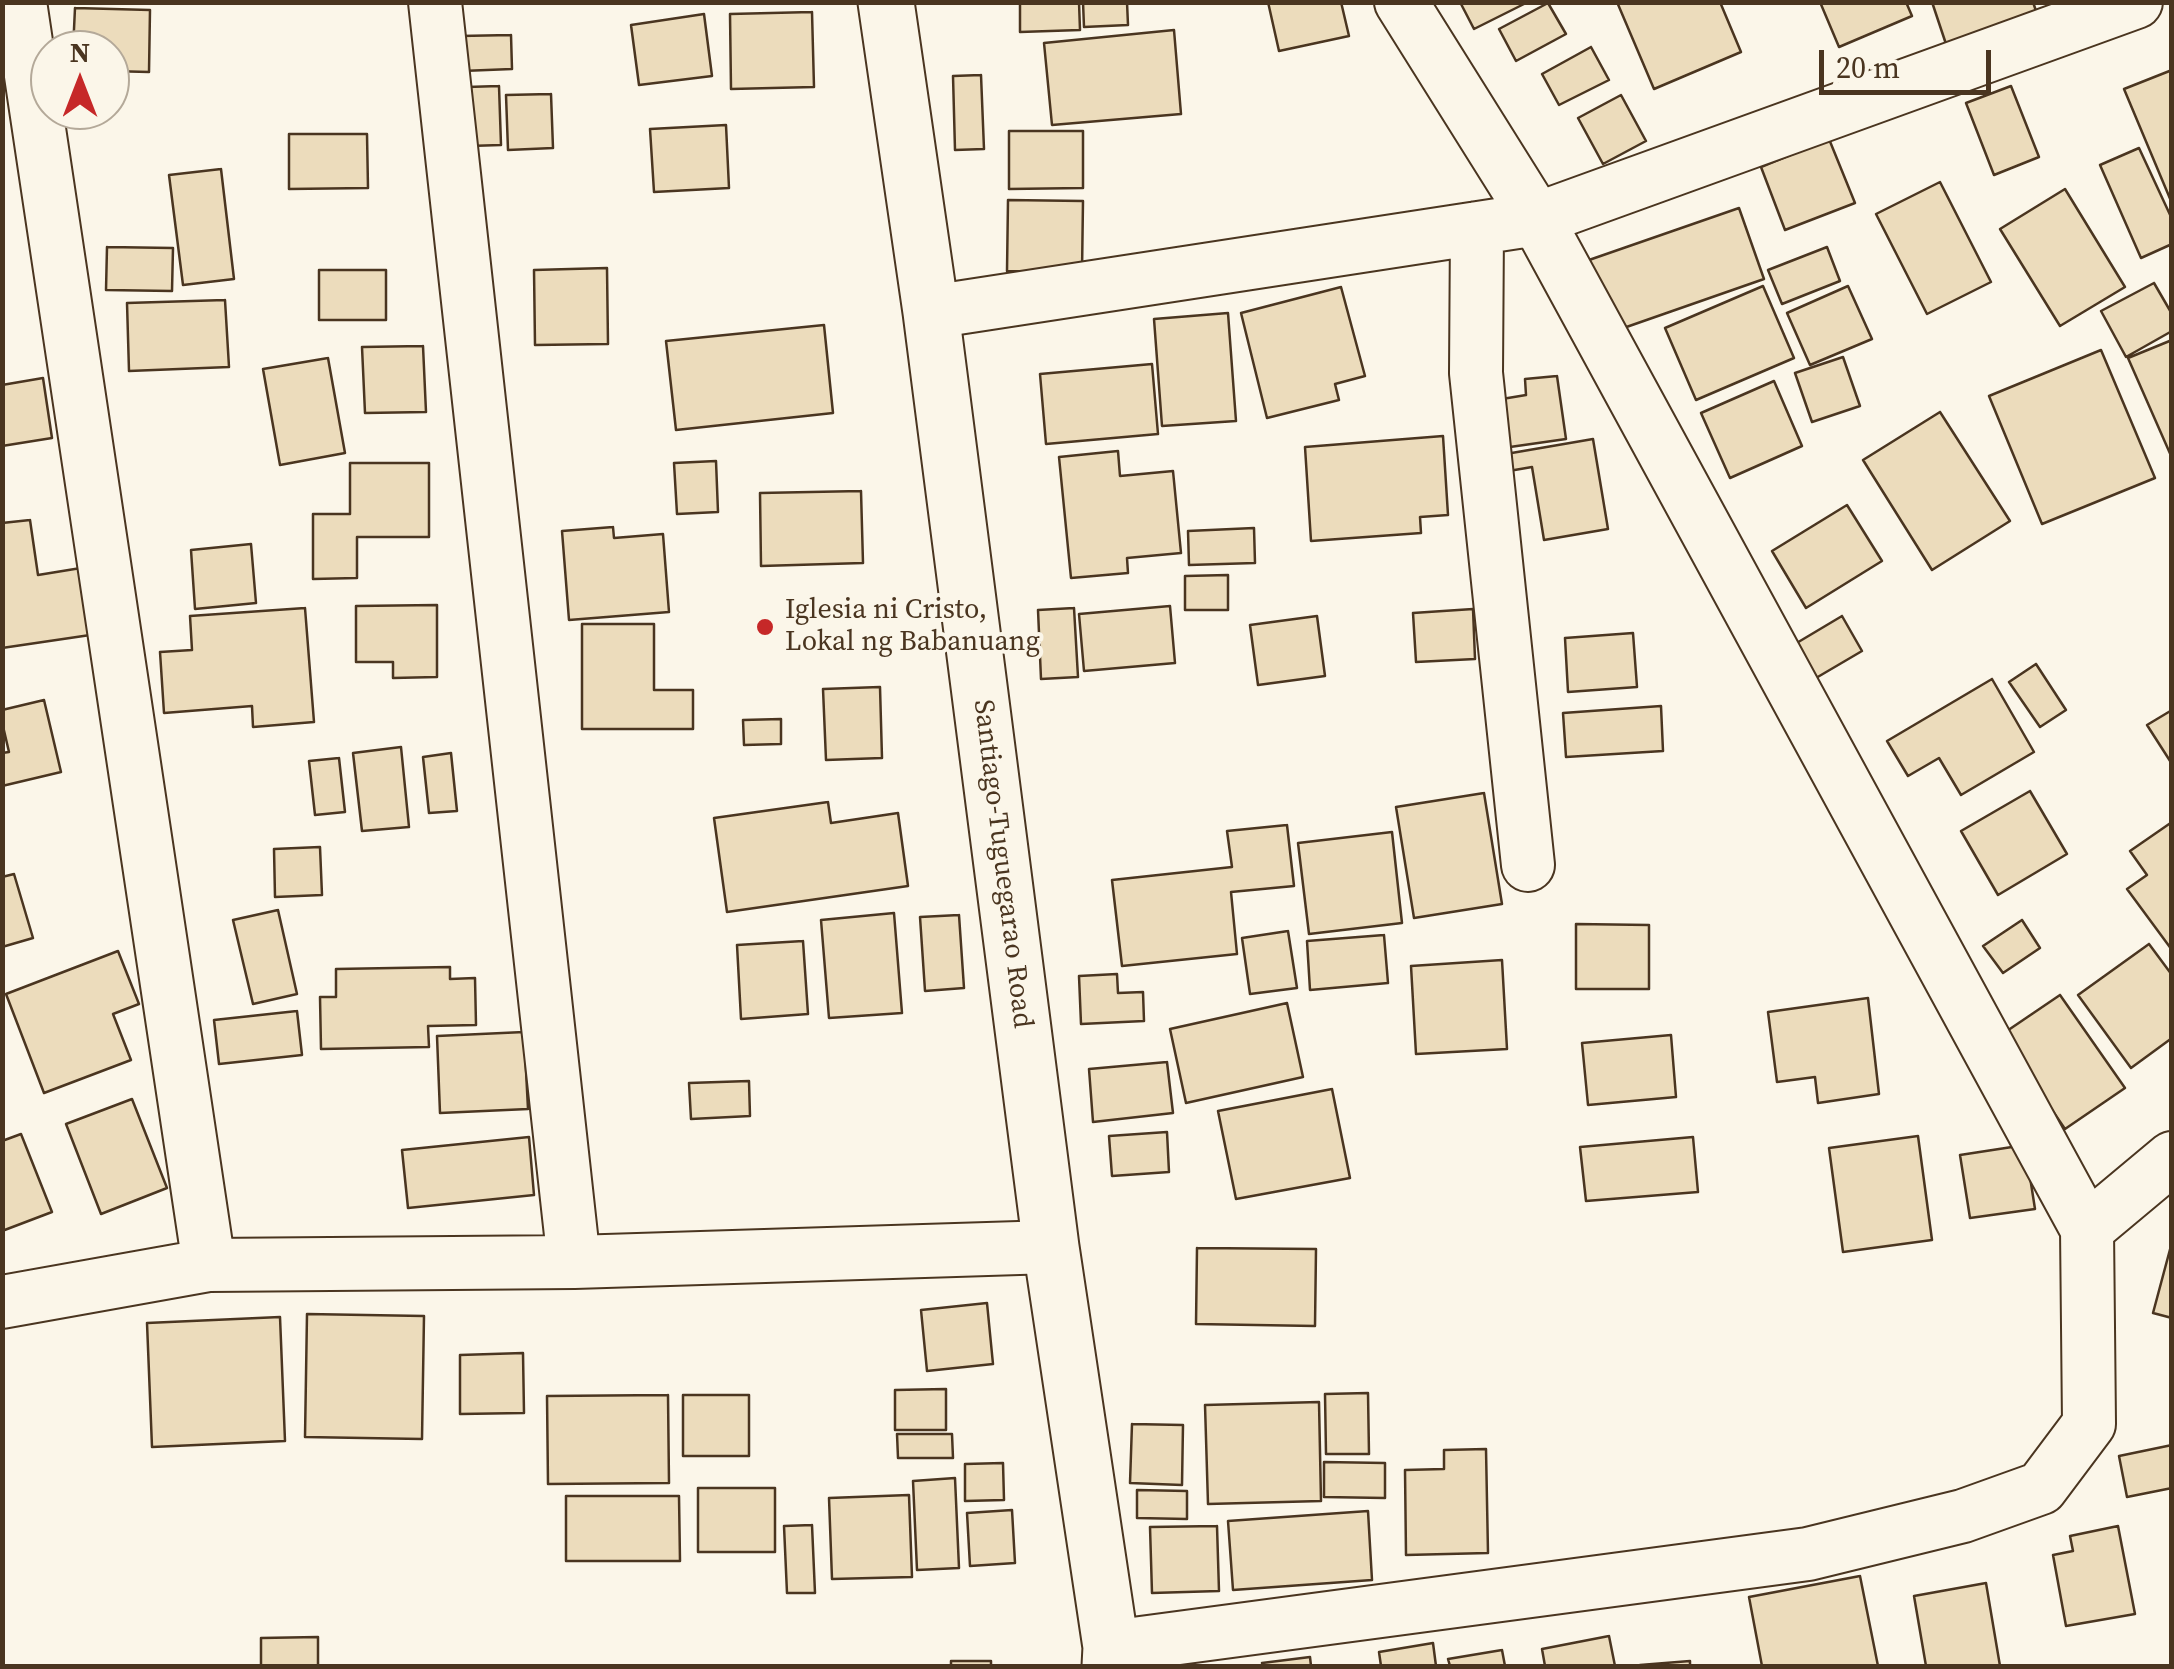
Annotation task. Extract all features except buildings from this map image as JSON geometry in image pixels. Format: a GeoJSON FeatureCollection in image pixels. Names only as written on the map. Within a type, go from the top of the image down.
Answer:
{"type":"FeatureCollection","features":[{"type":"Feature","properties":{"kind":"highway","name":"Santiago-Tuguegarao Road"},"geometry":{"type":"LineString","coordinates":[[886,2],[931,312],[1051,1247],[1110,1657]]}},
{"type":"Feature","properties":{"kind":"street"},"geometry":{"type":"LineString","coordinates":[[20,2],[209,1265]]}},
{"type":"Feature","properties":{"kind":"street"},"geometry":{"type":"LineString","coordinates":[[435,2],[574,1262]]}},
{"type":"Feature","properties":{"kind":"street"},"geometry":{"type":"LineString","coordinates":[[1110,1657],[1808,1554],[1963,1516],[2041,1488],[2089,1424],[2087,1229],[1536,219],[1401,2]]}},
{"type":"Feature","properties":{"kind":"street"},"geometry":{"type":"LineString","coordinates":[[931,312],[1536,219],[2136,2]]}},
{"type":"Feature","properties":{"kind":"street"},"geometry":{"type":"LineString","coordinates":[[1477,228],[1476,373],[1528,865]]}},
{"type":"Feature","properties":{"kind":"street"},"geometry":{"type":"LineString","coordinates":[[2087,1229],[2172,1158]]}},
{"type":"Feature","properties":{"kind":"street"},"geometry":{"type":"LineString","coordinates":[[2,1302],[209,1265],[574,1262],[1051,1247]]}},
{"type":"Feature","properties":{"kind":"place","name":"Iglesia ni Cristo, Lokal ng Babanuang"},"geometry":{"type":"Point","coordinates":[765,627]}}]}
